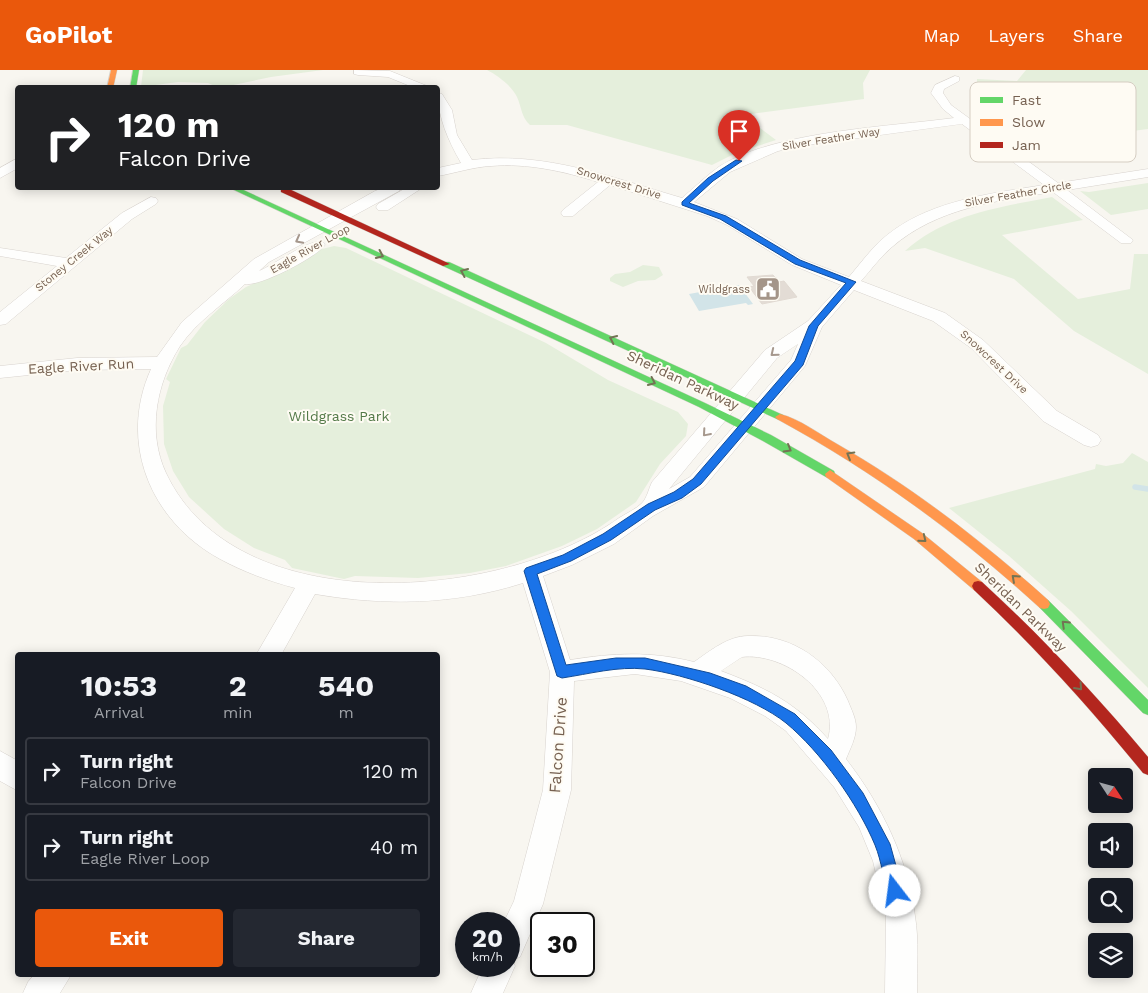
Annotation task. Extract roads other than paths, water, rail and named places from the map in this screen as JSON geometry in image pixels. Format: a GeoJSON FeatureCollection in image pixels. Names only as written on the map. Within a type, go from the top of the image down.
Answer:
{"type":"FeatureCollection","features":[{"type":"Feature","properties":{"kind":"main road"},"geometry":{"type":"LineString","coordinates":[[111,85],[114,70]]}},
{"type":"Feature","properties":{"kind":"main road"},"geometry":{"type":"LineString","coordinates":[[134,85],[136,70]]}},
{"type":"Feature","properties":{"kind":"main road","name":"Sheridan Parkway"},"geometry":{"type":"LineString","coordinates":[[238,190],[721,414],[851,487],[887,512],[952,563],[1046,651],[1148,768]]}},
{"type":"Feature","properties":{"kind":"main road","name":"Sheridan Parkway"},"geometry":{"type":"LineString","coordinates":[[283,190],[761,407],[876,471],[970,540],[1051,611],[1148,709]]}},
{"type":"Feature","properties":{"kind":"street"},"geometry":{"type":"LineString","coordinates":[[358,72],[390,74],[419,85]]}},
{"type":"Feature","properties":{"kind":"street"},"geometry":{"type":"LineString","coordinates":[[955,79],[939,87],[937,93],[947,108],[970,124]]}},
{"type":"Feature","properties":{"kind":"street"},"geometry":{"type":"LineString","coordinates":[[440,100],[446,110],[443,126],[451,135],[468,164]]}},
{"type":"Feature","properties":{"kind":"street","name":"Silver Feather Way"},"geometry":{"type":"LineString","coordinates":[[684,203],[724,169],[774,148],[814,140],[964,120]]}},
{"type":"Feature","properties":{"kind":"street","name":"Snowcrest Drive"},"geometry":{"type":"LineString","coordinates":[[440,171],[468,164],[507,161],[545,163],[684,203],[723,218],[798,262],[917,307],[960,330],[1050,416],[1091,440]]}},
{"type":"Feature","properties":{"kind":"street"},"geometry":{"type":"LineString","coordinates":[[1020,162],[1126,240]]}},
{"type":"Feature","properties":{"kind":"street"},"geometry":{"type":"LineString","coordinates":[[0,174],[15,164]]}},
{"type":"Feature","properties":{"kind":"street","name":"Silver Feather Circle"},"geometry":{"type":"LineString","coordinates":[[737,396],[771,354],[814,326],[885,245],[921,220],[963,204],[1054,187],[1148,173]]}},
{"type":"Feature","properties":{"kind":"street"},"geometry":{"type":"LineString","coordinates":[[568,213],[608,180]]}},
{"type":"Feature","properties":{"kind":"street"},"geometry":{"type":"LineString","coordinates":[[342,216],[390,190]]}},
{"type":"Feature","properties":{"kind":"street"},"geometry":{"type":"LineString","coordinates":[[356,223],[412,190]]}},
{"type":"Feature","properties":{"kind":"street","name":"Stoney Creek Way"},"geometry":{"type":"LineString","coordinates":[[0,320],[68,262],[127,216],[151,201]]}},
{"type":"Feature","properties":{"kind":"street","name":"Eagle River Loop"},"geometry":{"type":"LineString","coordinates":[[342,216],[266,257],[235,285],[206,307],[188,326],[162,363],[152,386],[145,426],[147,450],[163,491],[179,514],[205,537],[229,553],[256,566],[309,584],[350,590],[393,593],[431,592],[474,586],[530,571],[585,549],[607,537],[652,507],[678,495],[697,482],[761,407]]}},
{"type":"Feature","properties":{"kind":"street","name":"Eagle River Loop"},"geometry":{"type":"LineString","coordinates":[[235,285],[279,268],[356,223]]}},
{"type":"Feature","properties":{"kind":"street"},"geometry":{"type":"LineString","coordinates":[[0,252],[68,262]]}},
{"type":"Feature","properties":{"kind":"street","name":"Silver Feather Circle"},"geometry":{"type":"LineString","coordinates":[[761,407],[800,362],[814,326]]}},
{"type":"Feature","properties":{"kind":"street","name":"Eagle River Run"},"geometry":{"type":"LineString","coordinates":[[0,372],[77,364],[162,363]]}},
{"type":"Feature","properties":{"kind":"street"},"geometry":{"type":"LineString","coordinates":[[652,507],[659,488],[737,396]]}},
{"type":"Feature","properties":{"kind":"street","name":"Falcon Drive"},"geometry":{"type":"LineString","coordinates":[[520,922],[528,904],[557,790],[562,672],[530,571]]}},
{"type":"Feature","properties":{"kind":"street"},"geometry":{"type":"LineString","coordinates":[[270,652],[309,584]]}},
{"type":"Feature","properties":{"kind":"street"},"geometry":{"type":"LineString","coordinates":[[696,676],[724,655],[748,646],[776,650],[798,658],[818,674],[835,697],[843,724],[840,743],[830,761]]}},
{"type":"Feature","properties":{"kind":"street"},"geometry":{"type":"LineString","coordinates":[[562,672],[616,664],[645,664],[696,676],[746,693],[790,718],[830,761],[858,799],[882,844],[900,907],[901,993]]}},
{"type":"Feature","properties":{"kind":"street"},"geometry":{"type":"LineString","coordinates":[[0,764],[15,776]]}},
{"type":"Feature","properties":{"kind":"street"},"geometry":{"type":"LineString","coordinates":[[39,993],[53,977]]}},
{"type":"Feature","properties":{"kind":"street"},"geometry":{"type":"LineString","coordinates":[[487,993],[494,977]]}},
{"type":"Feature","properties":{"kind":"waterway"},"geometry":{"type":"LineString","coordinates":[[1135,487],[1148,489]]}},
{"type":"Feature","properties":{"kind":"place","name":"Wildgrass"},"geometry":{"type":"Point","coordinates":[768,289]}},
{"type":"Feature","properties":{"kind":"park label","name":"Wildgrass Park"},"geometry":{"type":"Point","coordinates":[339,416]}}]}
